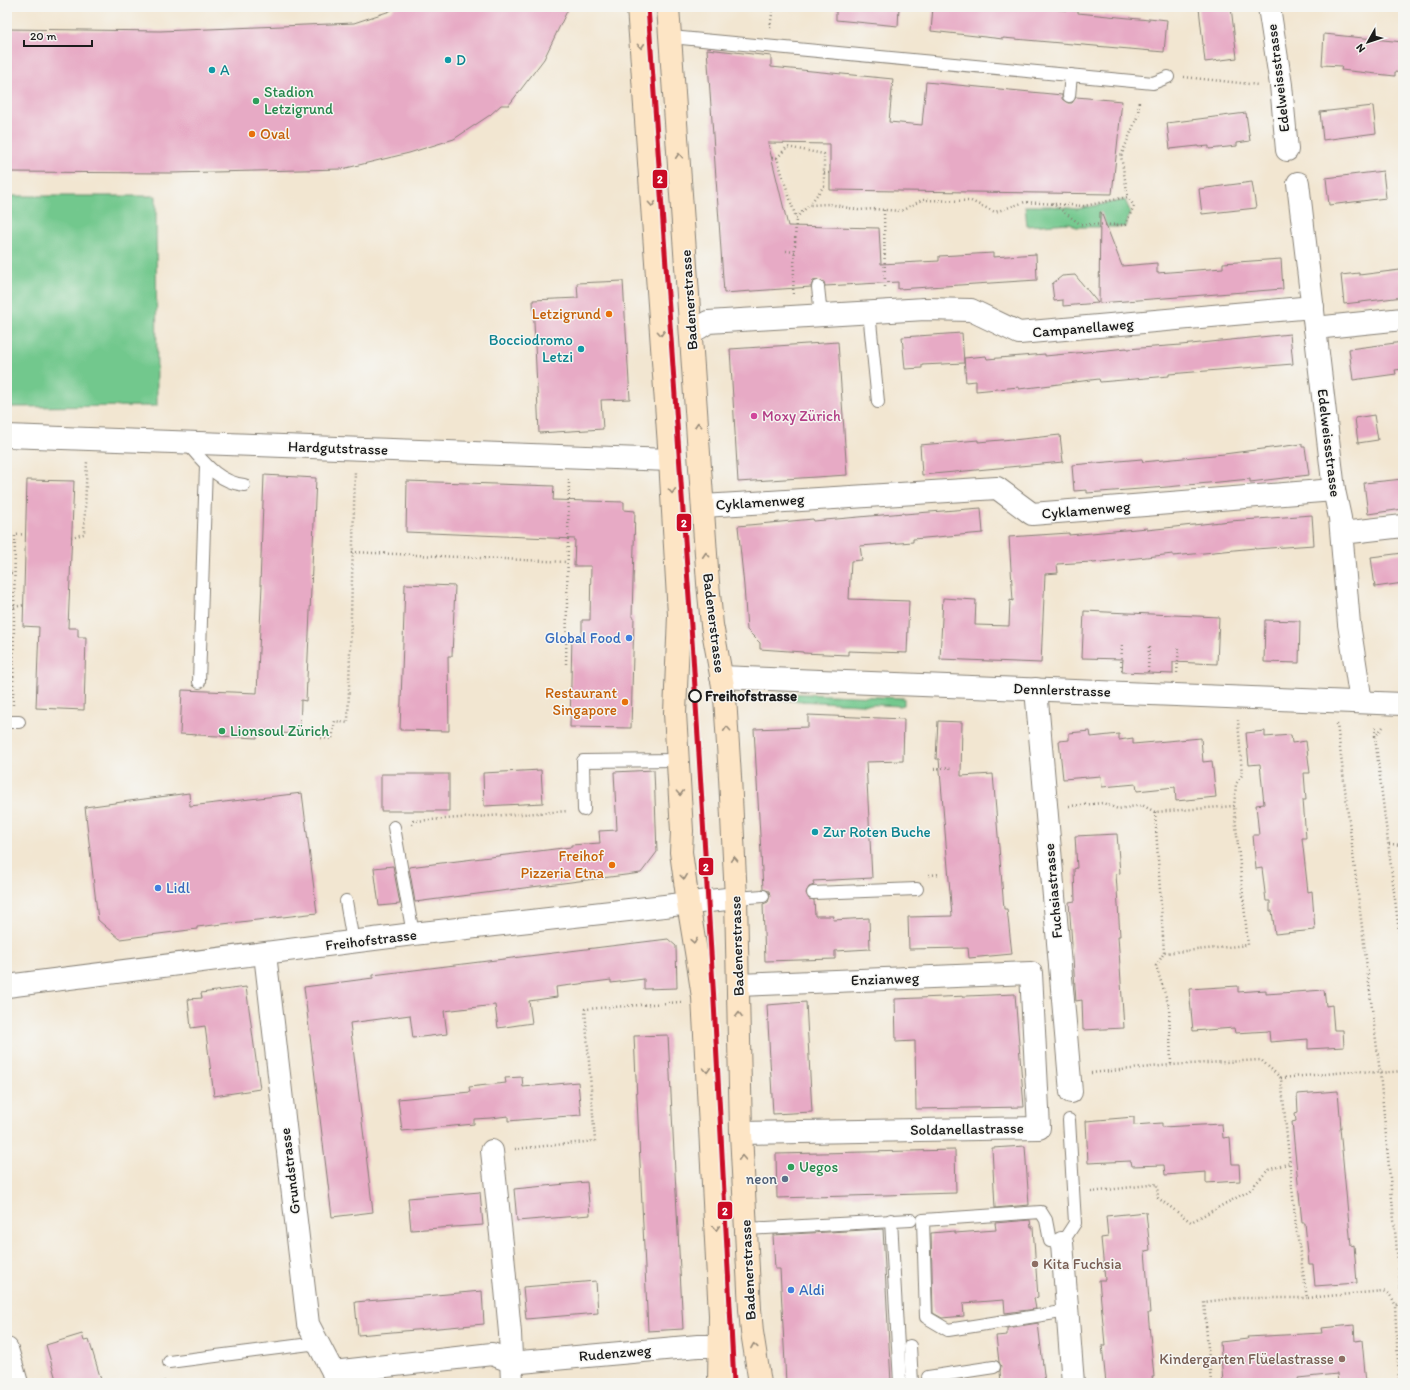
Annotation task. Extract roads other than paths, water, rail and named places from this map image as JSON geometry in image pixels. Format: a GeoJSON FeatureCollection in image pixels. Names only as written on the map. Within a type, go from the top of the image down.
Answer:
{"type":"FeatureCollection","features":[{"type":"Feature","properties":{"kind":"street","name":"Badenerstrasse"},"geometry":{"type":"LineString","coordinates":[[638,7],[670,460],[679,615],[676,713],[682,831],[681,852],[703,997],[721,1346],[719,1383]]}},
{"type":"Feature","properties":{"kind":"street","name":"Badenerstrasse"},"geometry":{"type":"LineString","coordinates":[[668,7],[712,625],[726,712],[736,898],[741,1133],[752,1332],[760,1383]]}},
{"type":"Feature","properties":{"kind":"street","name":"Edelweissstrasse"},"geometry":{"type":"LineString","coordinates":[[1269,7],[1281,85],[1287,150]]}},
{"type":"Feature","properties":{"kind":"street","name":"Edelweissstrasse"},"geometry":{"type":"LineString","coordinates":[[1298,183],[1334,490],[1342,533],[1349,624],[1361,702]]}},
{"type":"Feature","properties":{"kind":"street","name":"Campanellaweg"},"geometry":{"type":"LineString","coordinates":[[691,328],[699,328],[708,322],[925,309],[971,310],[1020,333],[1313,306]]}},
{"type":"Feature","properties":{"kind":"street"},"geometry":{"type":"LineString","coordinates":[[1315,328],[1403,319]]}},
{"type":"Feature","properties":{"kind":"street","name":"Hardgutstrasse"},"geometry":{"type":"LineString","coordinates":[[7,436],[670,460]]}},
{"type":"Feature","properties":{"kind":"street","name":"Cyklamenweg"},"geometry":{"type":"LineString","coordinates":[[703,506],[997,488],[1032,514],[1334,490]]}},
{"type":"Feature","properties":{"kind":"street"},"geometry":{"type":"LineString","coordinates":[[1342,533],[1403,526]]}},
{"type":"Feature","properties":{"kind":"street","name":"Dennlerstrasse"},"geometry":{"type":"LineString","coordinates":[[721,677],[1403,704]]}},
{"type":"Feature","properties":{"kind":"street","name":"Fuchsiastrasse"},"geometry":{"type":"LineString","coordinates":[[1036,689],[1070,1084]]}},
{"type":"Feature","properties":{"kind":"street","name":"Freihofstrasse"},"geometry":{"type":"LineString","coordinates":[[7,986],[412,934],[736,898]]}},
{"type":"Feature","properties":{"kind":"street","name":"Grundstrasse"},"geometry":{"type":"LineString","coordinates":[[265,954],[308,1324],[334,1377]]}},
{"type":"Feature","properties":{"kind":"street","name":"Enzianweg"},"geometry":{"type":"LineString","coordinates":[[739,985],[1031,973]]}},
{"type":"Feature","properties":{"kind":"street","name":"Soldanellastrasse"},"geometry":{"type":"LineString","coordinates":[[741,1133],[1039,1128],[1031,973]]}},
{"type":"Feature","properties":{"kind":"street"},"geometry":{"type":"LineString","coordinates":[[492,1151],[510,1333],[512,1383]]}},
{"type":"Feature","properties":{"kind":"street"},"geometry":{"type":"LineString","coordinates":[[1062,1243],[1074,1383]]}},
{"type":"Feature","properties":{"kind":"street","name":"Rudenzweg"},"geometry":{"type":"LineString","coordinates":[[334,1377],[492,1354],[510,1361],[521,1362],[698,1346],[721,1346]]}},
{"type":"Feature","properties":{"kind":"street"},"geometry":{"type":"LineString","coordinates":[[7,1349],[17,1383]]}},
{"type":"Feature","properties":{"kind":"lane"},"geometry":{"type":"LineString","coordinates":[[671,37],[1153,83],[1168,77]]}},
{"type":"Feature","properties":{"kind":"lane"},"geometry":{"type":"LineString","coordinates":[[1069,96],[1071,75]]}},
{"type":"Feature","properties":{"kind":"lane"},"geometry":{"type":"LineString","coordinates":[[818,287],[821,315]]}},
{"type":"Feature","properties":{"kind":"lane"},"geometry":{"type":"LineString","coordinates":[[877,312],[878,402]]}},
{"type":"Feature","properties":{"kind":"lane"},"geometry":{"type":"LineString","coordinates":[[186,442],[206,466],[233,484],[244,485]]}},
{"type":"Feature","properties":{"kind":"lane"},"geometry":{"type":"LineString","coordinates":[[199,682],[206,466]]}},
{"type":"Feature","properties":{"kind":"lane"},"geometry":{"type":"LineString","coordinates":[[584,810],[583,761],[678,760]]}},
{"type":"Feature","properties":{"kind":"lane"},"geometry":{"type":"LineString","coordinates":[[394,827],[412,934]]}},
{"type":"Feature","properties":{"kind":"lane"},"geometry":{"type":"LineString","coordinates":[[813,893],[917,889]]}},
{"type":"Feature","properties":{"kind":"lane"},"geometry":{"type":"LineString","coordinates":[[736,898],[763,896]]}},
{"type":"Feature","properties":{"kind":"lane"},"geometry":{"type":"LineString","coordinates":[[346,901],[353,942]]}},
{"type":"Feature","properties":{"kind":"lane"},"geometry":{"type":"LineString","coordinates":[[1068,1311],[948,1330],[926,1316],[923,1220],[1041,1212],[1046,1220],[1050,1241],[1062,1243],[1075,1223],[1069,1120]]}},
{"type":"Feature","properties":{"kind":"lane"},"geometry":{"type":"LineString","coordinates":[[891,1220],[900,1383]]}},
{"type":"Feature","properties":{"kind":"lane"},"geometry":{"type":"LineString","coordinates":[[746,1229],[912,1220]]}},
{"type":"Feature","properties":{"kind":"lane"},"geometry":{"type":"LineString","coordinates":[[169,1362],[318,1343]]}},
{"type":"Feature","properties":{"kind":"lane"},"geometry":{"type":"LineString","coordinates":[[910,1346],[912,1383]]}},
{"type":"Feature","properties":{"kind":"lane"},"geometry":{"type":"LineString","coordinates":[[929,1383],[928,1377],[994,1366]]}},
{"type":"Feature","properties":{"kind":"place","name":"D"},"geometry":{"type":"Point","coordinates":[448,60]}},
{"type":"Feature","properties":{"kind":"place","name":"A"},"geometry":{"type":"Point","coordinates":[212,70]}},
{"type":"Feature","properties":{"kind":"place","name":"Stadion Letzigrund"},"geometry":{"type":"Point","coordinates":[256,101]}},
{"type":"Feature","properties":{"kind":"place","name":"Oval"},"geometry":{"type":"Point","coordinates":[252,134]}},
{"type":"Feature","properties":{"kind":"place","name":"Letzigrund"},"geometry":{"type":"Point","coordinates":[609,314]}},
{"type":"Feature","properties":{"kind":"place","name":"Bocciodromo Letzi"},"geometry":{"type":"Point","coordinates":[581,349]}},
{"type":"Feature","properties":{"kind":"place","name":"Moxy Zürich"},"geometry":{"type":"Point","coordinates":[754,416]}},
{"type":"Feature","properties":{"kind":"place","name":"Global Food"},"geometry":{"type":"Point","coordinates":[629,638]}},
{"type":"Feature","properties":{"kind":"place","name":"Freihofstrasse"},"geometry":{"type":"Point","coordinates":[695,696]}},
{"type":"Feature","properties":{"kind":"place","name":"Restaurant Singapore"},"geometry":{"type":"Point","coordinates":[625,702]}},
{"type":"Feature","properties":{"kind":"place","name":"Lionsoul Zürich"},"geometry":{"type":"Point","coordinates":[222,731]}},
{"type":"Feature","properties":{"kind":"place","name":"Zur Roten Buche"},"geometry":{"type":"Point","coordinates":[815,832]}},
{"type":"Feature","properties":{"kind":"place","name":"Freihof Pizzeria Etna"},"geometry":{"type":"Point","coordinates":[612,865]}},
{"type":"Feature","properties":{"kind":"place","name":"Lidl"},"geometry":{"type":"Point","coordinates":[158,888]}},
{"type":"Feature","properties":{"kind":"place","name":"Uegos"},"geometry":{"type":"Point","coordinates":[791,1167]}},
{"type":"Feature","properties":{"kind":"place","name":"neon"},"geometry":{"type":"Point","coordinates":[785,1179]}},
{"type":"Feature","properties":{"kind":"place","name":"Kita Fuchsia"},"geometry":{"type":"Point","coordinates":[1035,1264]}},
{"type":"Feature","properties":{"kind":"place","name":"Aldi"},"geometry":{"type":"Point","coordinates":[791,1290]}},
{"type":"Feature","properties":{"kind":"place","name":"Kindergarten Flüelastrasse"},"geometry":{"type":"Point","coordinates":[1342,1359]}}]}
